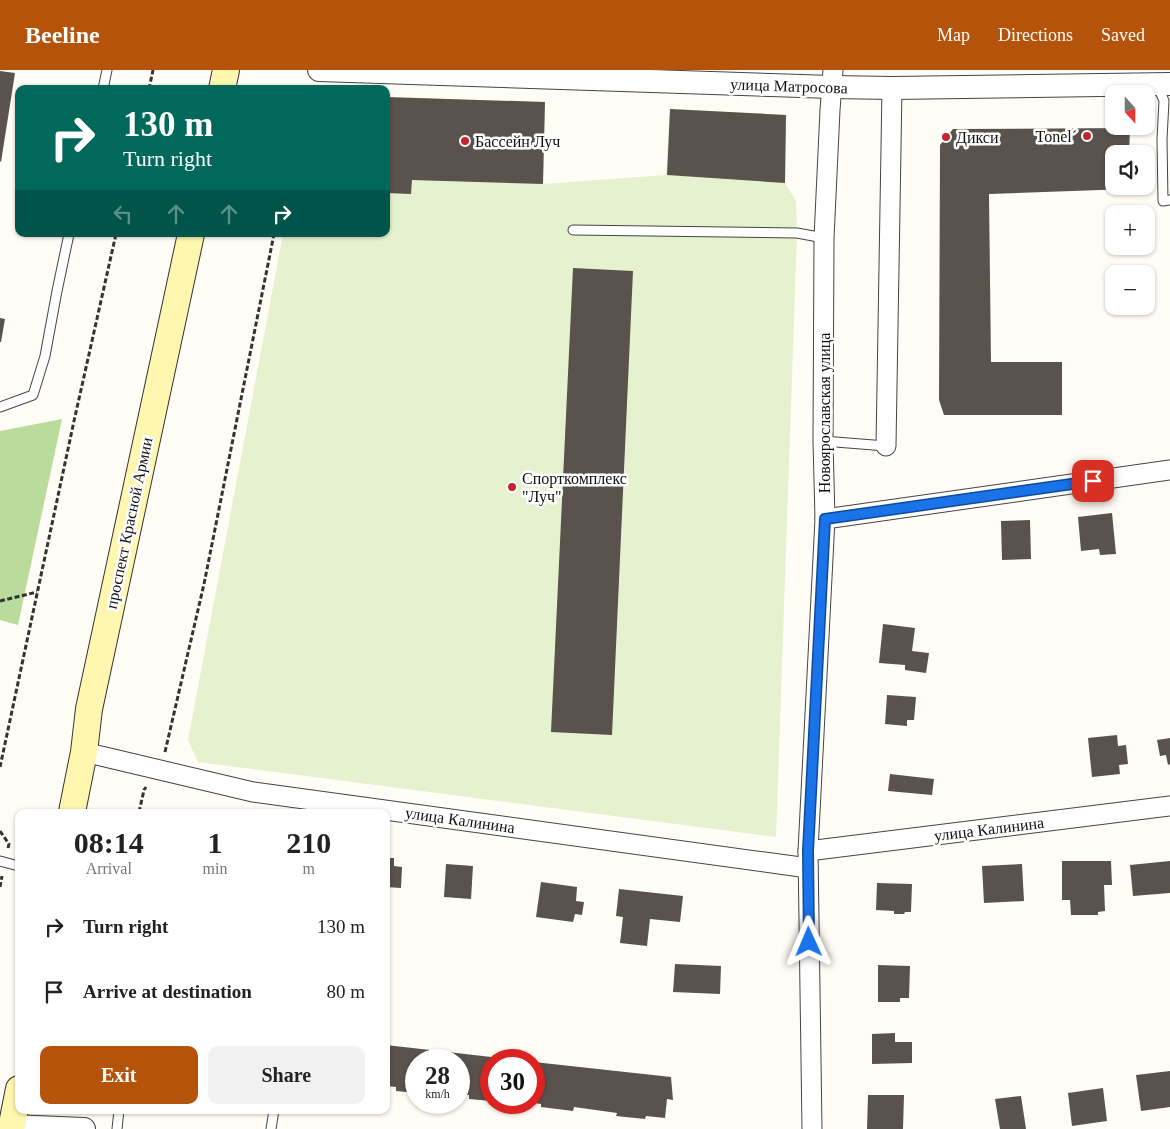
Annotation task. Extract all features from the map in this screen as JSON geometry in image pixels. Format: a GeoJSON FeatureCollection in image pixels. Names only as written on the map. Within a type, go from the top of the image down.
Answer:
{"type":"FeatureCollection","features":[{"type":"Feature","properties":{"kind":"main road"},"geometry":{"type":"LineString","coordinates":[[223,85],[226,70]]}},
{"type":"Feature","properties":{"kind":"main road","name":"проспект Красной Армии"},"geometry":{"type":"LineString","coordinates":[[73,809],[84,752],[91,700],[190,237]]}},
{"type":"Feature","properties":{"kind":"main road"},"geometry":{"type":"LineString","coordinates":[[11,1128],[15,1108]]}},
{"type":"Feature","properties":{"kind":"street","name":"улица Матросова"},"geometry":{"type":"LineString","coordinates":[[319,70],[833,79],[892,88],[1164,84]]}},
{"type":"Feature","properties":{"kind":"street","name":"Новоярославская улица"},"geometry":{"type":"LineString","coordinates":[[812,1129],[808,860],[825,519],[823,441],[824,238],[833,79]]}},
{"type":"Feature","properties":{"kind":"street"},"geometry":{"type":"LineString","coordinates":[[886,446],[892,88]]}},
{"type":"Feature","properties":{"kind":"street"},"geometry":{"type":"LineString","coordinates":[[825,519],[1170,470]]}},
{"type":"Feature","properties":{"kind":"street","name":"улица Калинина"},"geometry":{"type":"LineString","coordinates":[[84,752],[253,792],[808,860],[1170,806]]}},
{"type":"Feature","properties":{"kind":"street"},"geometry":{"type":"LineString","coordinates":[[11,1128],[84,1129]]}},
{"type":"Feature","properties":{"kind":"lane"},"geometry":{"type":"LineString","coordinates":[[104,85],[107,70]]}},
{"type":"Feature","properties":{"kind":"lane"},"geometry":{"type":"LineString","coordinates":[[1164,84],[1162,139],[1164,201],[1170,200]]}},
{"type":"Feature","properties":{"kind":"lane"},"geometry":{"type":"LineString","coordinates":[[574,230],[797,233],[824,238]]}},
{"type":"Feature","properties":{"kind":"lane"},"geometry":{"type":"LineString","coordinates":[[0,407],[33,395],[45,356],[68,237]]}},
{"type":"Feature","properties":{"kind":"lane"},"geometry":{"type":"LineString","coordinates":[[823,441],[886,446]]}},
{"type":"Feature","properties":{"kind":"lane"},"geometry":{"type":"LineString","coordinates":[[0,861],[15,865]]}},
{"type":"Feature","properties":{"kind":"lane"},"geometry":{"type":"LineString","coordinates":[[117,1129],[119,1114]]}},
{"type":"Feature","properties":{"kind":"lane"},"geometry":{"type":"LineString","coordinates":[[271,1129],[273,1114]]}},
{"type":"Feature","properties":{"kind":"path"},"geometry":{"type":"LineString","coordinates":[[150,85],[153,70]]}},
{"type":"Feature","properties":{"kind":"path"},"geometry":{"type":"LineString","coordinates":[[0,767],[115,237]]}},
{"type":"Feature","properties":{"kind":"path"},"geometry":{"type":"LineString","coordinates":[[140,809],[144,790],[161,770],[204,584],[273,237]]}},
{"type":"Feature","properties":{"kind":"path"},"geometry":{"type":"LineString","coordinates":[[0,601],[37,592]]}},
{"type":"Feature","properties":{"kind":"green space","name":"Спорткомплекс \"Луч\""},"geometry":{"type":"Polygon","coordinates":[[[390,97],[545,102],[543,184],[666,175],[670,109],[786,115],[785,183],[796,201],[797,233],[776,837],[198,762],[188,740],[282,237],[390,237],[390,97]]]}},
{"type":"Feature","properties":{"kind":"green space"},"geometry":{"type":"Polygon","coordinates":[[[62,419],[18,625],[0,620],[0,431],[62,419]]]}},
{"type":"Feature","properties":{"kind":"building"},"geometry":{"type":"Polygon","coordinates":[[[0,71],[15,73],[1,162],[0,161],[0,71]]]}},
{"type":"Feature","properties":{"kind":"building","name":"Бассейн Луч"},"geometry":{"type":"Polygon","coordinates":[[[390,97],[545,102],[543,184],[412,180],[411,194],[390,193],[390,97]]]}},
{"type":"Feature","properties":{"kind":"building"},"geometry":{"type":"Polygon","coordinates":[[[670,109],[786,115],[785,183],[667,175],[670,109]]]}},
{"type":"Feature","properties":{"kind":"building"},"geometry":{"type":"Polygon","coordinates":[[[1105,128],[1105,135],[1130,135],[1129,145],[1105,145],[1105,190],[989,194],[991,362],[1062,362],[1062,415],[944,415],[939,400],[940,145],[953,129],[1105,128]]]}},
{"type":"Feature","properties":{"kind":"building"},"geometry":{"type":"Polygon","coordinates":[[[573,268],[633,271],[612,735],[551,732],[573,268]]]}},
{"type":"Feature","properties":{"kind":"building"},"geometry":{"type":"Polygon","coordinates":[[[0,318],[5,319],[1,342],[0,342],[0,318]]]}},
{"type":"Feature","properties":{"kind":"building"},"geometry":{"type":"Polygon","coordinates":[[[1112,513],[1116,554],[1100,555],[1099,549],[1081,551],[1078,517],[1112,513]]]}},
{"type":"Feature","properties":{"kind":"building"},"geometry":{"type":"Polygon","coordinates":[[[1030,520],[1031,559],[1002,560],[1001,521],[1030,520]]]}},
{"type":"Feature","properties":{"kind":"building"},"geometry":{"type":"Polygon","coordinates":[[[883,624],[915,628],[912,651],[929,653],[926,673],[905,670],[905,665],[879,663],[883,624]]]}},
{"type":"Feature","properties":{"kind":"building"},"geometry":{"type":"Polygon","coordinates":[[[887,695],[916,697],[914,720],[907,720],[907,726],[885,724],[887,695]]]}},
{"type":"Feature","properties":{"kind":"building"},"geometry":{"type":"Polygon","coordinates":[[[1117,735],[1118,746],[1126,745],[1128,764],[1119,765],[1120,774],[1092,777],[1088,738],[1117,735]]]}},
{"type":"Feature","properties":{"kind":"building"},"geometry":{"type":"Polygon","coordinates":[[[1170,738],[1170,764],[1168,765],[1166,755],[1160,756],[1157,740],[1170,738]]]}},
{"type":"Feature","properties":{"kind":"building"},"geometry":{"type":"Polygon","coordinates":[[[890,774],[934,779],[932,795],[888,791],[890,774]]]}},
{"type":"Feature","properties":{"kind":"building"},"geometry":{"type":"Polygon","coordinates":[[[390,858],[394,858],[394,866],[402,867],[401,888],[390,887],[390,858]]]}},
{"type":"Feature","properties":{"kind":"building"},"geometry":{"type":"Polygon","coordinates":[[[1062,861],[1111,861],[1112,885],[1104,885],[1105,911],[1098,912],[1098,915],[1071,915],[1070,900],[1062,900],[1062,861]]]}},
{"type":"Feature","properties":{"kind":"building"},"geometry":{"type":"Polygon","coordinates":[[[1170,861],[1170,893],[1133,896],[1130,865],[1170,861]]]}},
{"type":"Feature","properties":{"kind":"building"},"geometry":{"type":"Polygon","coordinates":[[[446,864],[473,866],[471,899],[444,897],[446,864]]]}},
{"type":"Feature","properties":{"kind":"building"},"geometry":{"type":"Polygon","coordinates":[[[1022,864],[1024,901],[984,903],[982,866],[1022,864]]]}},
{"type":"Feature","properties":{"kind":"building"},"geometry":{"type":"Polygon","coordinates":[[[541,882],[577,887],[576,901],[584,902],[582,915],[575,914],[573,922],[536,917],[541,882]]]}},
{"type":"Feature","properties":{"kind":"building"},"geometry":{"type":"Polygon","coordinates":[[[877,883],[912,884],[911,912],[894,914],[894,911],[876,910],[877,883]]]}},
{"type":"Feature","properties":{"kind":"building"},"geometry":{"type":"Polygon","coordinates":[[[619,889],[683,896],[680,922],[650,919],[647,946],[620,943],[623,917],[616,916],[619,889]]]}},
{"type":"Feature","properties":{"kind":"building"},"geometry":{"type":"Polygon","coordinates":[[[675,964],[721,966],[720,994],[673,992],[675,964]]]}},
{"type":"Feature","properties":{"kind":"building"},"geometry":{"type":"Polygon","coordinates":[[[878,965],[910,966],[909,998],[900,998],[900,1002],[878,1002],[878,965]]]}},
{"type":"Feature","properties":{"kind":"building"},"geometry":{"type":"Polygon","coordinates":[[[895,1033],[895,1042],[912,1042],[912,1063],[872,1064],[872,1034],[895,1033]]]}},
{"type":"Feature","properties":{"kind":"building"},"geometry":{"type":"Polygon","coordinates":[[[390,1045],[421,1049],[405,1049],[405,1092],[396,1091],[396,1087],[390,1086],[390,1045]]]}},
{"type":"Feature","properties":{"kind":"building"},"geometry":{"type":"Polygon","coordinates":[[[470,1055],[480,1056],[480,1100],[470,1099],[470,1055]]]}},
{"type":"Feature","properties":{"kind":"building"},"geometry":{"type":"Polygon","coordinates":[[[545,1063],[671,1077],[673,1100],[667,1099],[665,1118],[646,1116],[645,1119],[616,1116],[617,1113],[574,1107],[573,1111],[545,1108],[545,1063]]]}},
{"type":"Feature","properties":{"kind":"building"},"geometry":{"type":"Polygon","coordinates":[[[1170,1071],[1170,1107],[1141,1111],[1136,1075],[1170,1071]]]}},
{"type":"Feature","properties":{"kind":"building"},"geometry":{"type":"Polygon","coordinates":[[[1103,1088],[1107,1121],[1072,1126],[1068,1093],[1103,1088]]]}},
{"type":"Feature","properties":{"kind":"building"},"geometry":{"type":"Polygon","coordinates":[[[868,1095],[904,1095],[903,1129],[867,1129],[868,1095]]]}},
{"type":"Feature","properties":{"kind":"building"},"geometry":{"type":"Polygon","coordinates":[[[1021,1096],[1026,1129],[1000,1129],[995,1099],[1021,1096]]]}},
{"type":"Feature","properties":{"kind":"place","name":"Tonel´"},"geometry":{"type":"Point","coordinates":[1087,136]}},
{"type":"Feature","properties":{"kind":"place","name":"Дикси"},"geometry":{"type":"Point","coordinates":[946,137]}},
{"type":"Feature","properties":{"kind":"place","name":"Бассейн Луч"},"geometry":{"type":"Point","coordinates":[465,141]}},
{"type":"Feature","properties":{"kind":"place","name":"Спорткомплекс \"Луч\""},"geometry":{"type":"Point","coordinates":[512,487]}},
{"type":"Feature","properties":{"kind":"route"},"geometry":{"type":"LineString","coordinates":[[809,942],[808,851],[825,519],[1093,481]]}}]}
